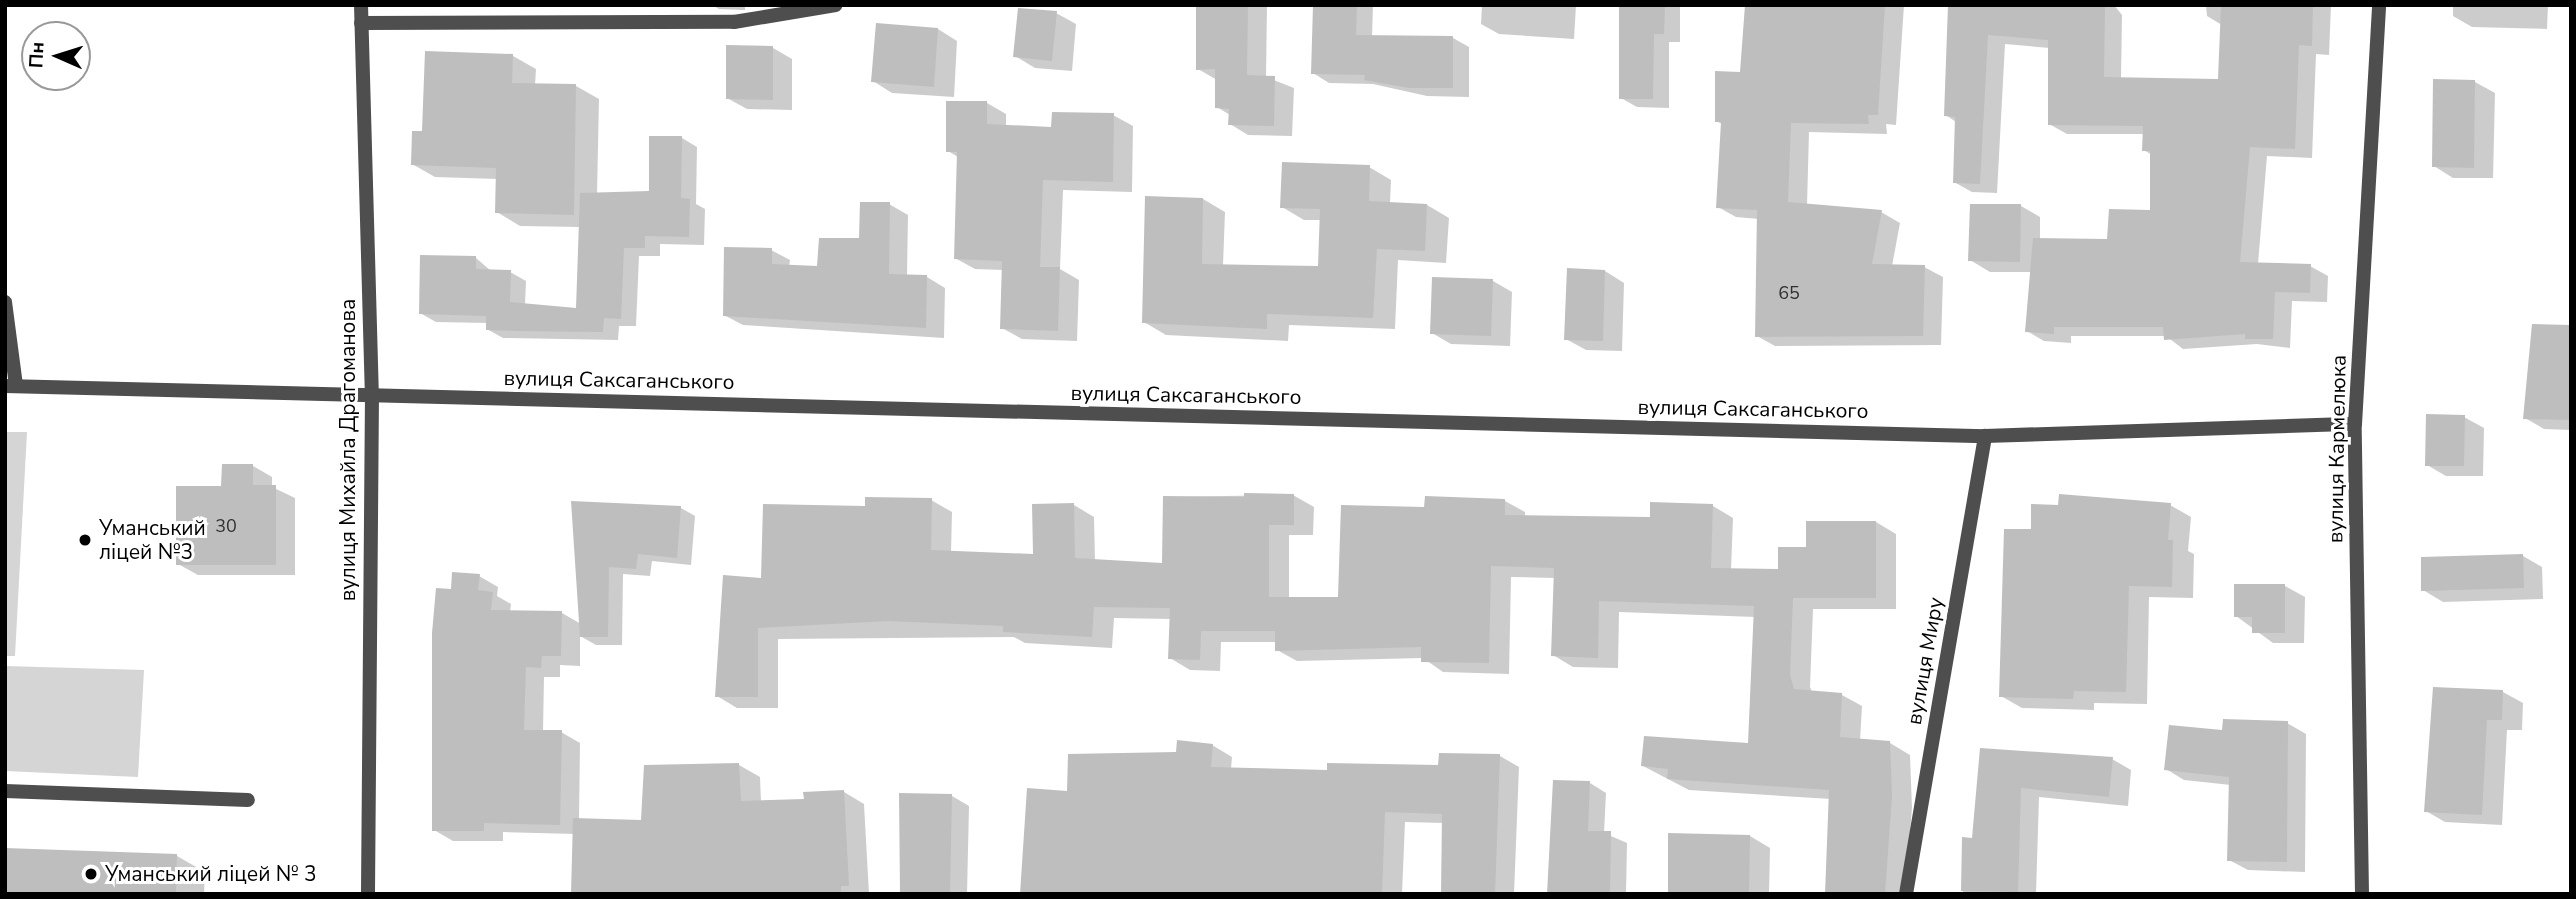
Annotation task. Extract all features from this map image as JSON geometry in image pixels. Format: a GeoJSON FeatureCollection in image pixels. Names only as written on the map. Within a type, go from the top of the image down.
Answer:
{"type":"FeatureCollection","features":[{"type":"Feature","properties":{"kind":"street","name":"вулиця Михайла Драгоманова"},"geometry":{"type":"LineString","coordinates":[[361,5],[372,394],[368,894]]}},
{"type":"Feature","properties":{"kind":"street"},"geometry":{"type":"LineString","coordinates":[[361,23],[734,22],[836,5]]}},
{"type":"Feature","properties":{"kind":"street","name":"вулиця Кармелюка"},"geometry":{"type":"LineString","coordinates":[[2362,894],[2355,424],[2379,5]]}},
{"type":"Feature","properties":{"kind":"street","name":"вулиця Саксаганського"},"geometry":{"type":"LineString","coordinates":[[5,302],[10,386],[1985,436],[2355,424]]}},
{"type":"Feature","properties":{"kind":"street","name":"вулиця Миру"},"geometry":{"type":"LineString","coordinates":[[1906,894],[1985,436]]}},
{"type":"Feature","properties":{"kind":"street"},"geometry":{"type":"LineString","coordinates":[[5,791],[248,800]]}},
{"type":"Feature","properties":{"kind":"shaded area"},"geometry":{"type":"Polygon","coordinates":[[[5,432],[27,432],[15,656],[5,656],[5,432]]]}},
{"type":"Feature","properties":{"kind":"shaded area"},"geometry":{"type":"Polygon","coordinates":[[[5,666],[144,670],[138,777],[5,771],[5,666]]]}},
{"type":"Feature","properties":{"kind":"building"},"geometry":{"type":"Polygon","coordinates":[[[1196,5],[1248,5],[1247,75],[1275,76],[1274,126],[1228,125],[1229,109],[1215,108],[1215,69],[1196,70],[1196,5]]]}},
{"type":"Feature","properties":{"kind":"building"},"geometry":{"type":"Polygon","coordinates":[[[1313,5],[1357,5],[1356,35],[1453,36],[1453,88],[1409,88],[1364,80],[1365,75],[1311,74],[1313,5]]]}},
{"type":"Feature","properties":{"kind":"building"},"geometry":{"type":"Polygon","coordinates":[[[1619,5],[1665,5],[1664,34],[1654,34],[1653,99],[1619,99],[1619,5]]]}},
{"type":"Feature","properties":{"kind":"building"},"geometry":{"type":"Polygon","coordinates":[[[1745,5],[1885,5],[1878,115],[1868,115],[1869,124],[1791,123],[1788,202],[1882,210],[1872,264],[1925,265],[1923,336],[1755,337],[1757,210],[1716,208],[1721,122],[1715,122],[1715,71],[1740,72],[1745,5]]]}},
{"type":"Feature","properties":{"kind":"building"},"geometry":{"type":"Polygon","coordinates":[[[1948,5],[2105,5],[2104,77],[2218,79],[2221,5],[2313,5],[2312,46],[2299,45],[2295,149],[2250,147],[2240,262],[2311,264],[2310,293],[2275,292],[2273,339],[2245,339],[2245,334],[2164,340],[2163,327],[2054,327],[2054,334],[2025,332],[2033,238],[2107,239],[2109,209],[2150,210],[2150,151],[2142,151],[2143,126],[2048,125],[2048,40],[1988,35],[1980,184],[1953,183],[1955,117],[1944,116],[1948,5]]]}},
{"type":"Feature","properties":{"kind":"building"},"geometry":{"type":"Polygon","coordinates":[[[1018,8],[1057,11],[1052,61],[1013,57],[1018,8]]]}},
{"type":"Feature","properties":{"kind":"building"},"geometry":{"type":"Polygon","coordinates":[[[876,23],[938,28],[934,87],[871,82],[876,23]]]}},
{"type":"Feature","properties":{"kind":"building"},"geometry":{"type":"Polygon","coordinates":[[[726,45],[773,46],[773,100],[726,99],[726,45]]]}},
{"type":"Feature","properties":{"kind":"building"},"geometry":{"type":"Polygon","coordinates":[[[425,51],[513,54],[512,83],[576,84],[574,215],[495,213],[496,168],[411,165],[412,131],[422,131],[425,51]]]}},
{"type":"Feature","properties":{"kind":"building"},"geometry":{"type":"Polygon","coordinates":[[[2433,79],[2475,80],[2474,168],[2432,167],[2433,79]]]}},
{"type":"Feature","properties":{"kind":"building"},"geometry":{"type":"Polygon","coordinates":[[[946,101],[987,101],[987,124],[1051,127],[1052,112],[1114,113],[1113,182],[1043,180],[1040,267],[1060,267],[1058,331],[1000,329],[1002,261],[954,259],[957,152],[946,152],[946,101]]]}},
{"type":"Feature","properties":{"kind":"building"},"geometry":{"type":"Polygon","coordinates":[[[649,136],[682,136],[681,198],[690,199],[689,237],[645,236],[645,248],[624,248],[621,319],[604,318],[603,332],[515,331],[486,330],[486,316],[419,314],[420,255],[476,256],[476,269],[511,270],[510,302],[576,308],[580,193],[649,191],[649,136]]]}},
{"type":"Feature","properties":{"kind":"building"},"geometry":{"type":"Polygon","coordinates":[[[1282,162],[1370,165],[1369,201],[1427,204],[1425,251],[1377,249],[1373,318],[1267,314],[1267,329],[1142,323],[1145,196],[1203,198],[1202,264],[1318,266],[1320,209],[1280,208],[1282,162]]]}},
{"type":"Feature","properties":{"kind":"building"},"geometry":{"type":"Polygon","coordinates":[[[860,202],[890,202],[889,274],[927,275],[926,328],[723,316],[724,247],[772,248],[772,264],[817,266],[819,238],[859,238],[860,202]]]}},
{"type":"Feature","properties":{"kind":"building"},"geometry":{"type":"Polygon","coordinates":[[[1970,204],[2021,204],[2020,262],[1968,261],[1970,204]]]}},
{"type":"Feature","properties":{"kind":"building"},"geometry":{"type":"Polygon","coordinates":[[[1567,268],[1605,270],[1603,341],[1564,340],[1567,268]]]}},
{"type":"Feature","properties":{"kind":"building"},"geometry":{"type":"Polygon","coordinates":[[[1432,277],[1493,279],[1491,336],[1430,334],[1432,277]]]}},
{"type":"Feature","properties":{"kind":"building"},"geometry":{"type":"Polygon","coordinates":[[[2532,324],[2571,325],[2571,420],[2523,419],[2532,324]]]}},
{"type":"Feature","properties":{"kind":"building"},"geometry":{"type":"Polygon","coordinates":[[[2426,414],[2465,415],[2464,466],[2425,466],[2426,414]]]}},
{"type":"Feature","properties":{"kind":"building"},"geometry":{"type":"Polygon","coordinates":[[[222,464],[253,464],[253,485],[276,485],[276,565],[176,565],[176,486],[221,486],[222,464]]]}},
{"type":"Feature","properties":{"kind":"building"},"geometry":{"type":"Polygon","coordinates":[[[1244,493],[1294,494],[1294,525],[1269,525],[1269,597],[1338,597],[1341,505],[1424,507],[1425,496],[1505,499],[1505,515],[1650,517],[1650,502],[1713,504],[1711,568],[1778,569],[1778,547],[1806,547],[1806,521],[1876,521],[1876,598],[1793,598],[1790,675],[1794,689],[1842,693],[1840,737],[1890,741],[1892,796],[1885,894],[1825,894],[1829,790],[1667,779],[1668,769],[1641,766],[1644,736],[1748,743],[1754,606],[1599,601],[1598,658],[1551,656],[1554,568],[1491,566],[1489,663],[1421,662],[1421,647],[1275,651],[1275,631],[1201,631],[1200,660],[1168,659],[1170,608],[1094,607],[1092,637],[1003,632],[1003,626],[889,621],[758,628],[758,697],[715,697],[723,575],[761,578],[763,504],[865,506],[865,497],[932,498],[931,550],[1033,554],[1032,504],[1074,503],[1075,558],[1162,563],[1163,496],[1244,497],[1244,493]]]}},
{"type":"Feature","properties":{"kind":"building"},"geometry":{"type":"Polygon","coordinates":[[[2059,494],[2171,503],[2168,540],[2173,540],[2172,587],[2129,586],[2126,692],[2074,691],[2073,699],[1999,697],[2004,529],[2031,529],[2031,504],[2058,505],[2059,494]]]}},
{"type":"Feature","properties":{"kind":"building"},"geometry":{"type":"Polygon","coordinates":[[[571,501],[681,506],[677,558],[638,554],[636,569],[609,567],[608,637],[580,637],[571,501]]]}},
{"type":"Feature","properties":{"kind":"building"},"geometry":{"type":"Polygon","coordinates":[[[2523,554],[2524,588],[2421,591],[2421,557],[2523,554]]]}},
{"type":"Feature","properties":{"kind":"building"},"geometry":{"type":"Polygon","coordinates":[[[452,572],[480,574],[478,590],[493,592],[491,610],[562,611],[561,656],[542,656],[541,668],[526,667],[524,730],[562,730],[560,825],[484,823],[484,831],[432,831],[432,633],[436,588],[451,589],[452,572]]]}},
{"type":"Feature","properties":{"kind":"building"},"geometry":{"type":"Polygon","coordinates":[[[2234,584],[2285,584],[2285,633],[2252,633],[2252,617],[2234,617],[2234,584]]]}},
{"type":"Feature","properties":{"kind":"building"},"geometry":{"type":"Polygon","coordinates":[[[2433,687],[2503,690],[2502,720],[2487,720],[2482,815],[2424,812],[2433,687]]]}},
{"type":"Feature","properties":{"kind":"building"},"geometry":{"type":"Polygon","coordinates":[[[2223,719],[2288,721],[2287,862],[2227,861],[2229,777],[2164,770],[2169,725],[2222,730],[2223,719]]]}},
{"type":"Feature","properties":{"kind":"building"},"geometry":{"type":"Polygon","coordinates":[[[1177,740],[1213,744],[1211,767],[1327,770],[1327,763],[1438,765],[1439,753],[1500,754],[1495,894],[1441,894],[1442,814],[1385,812],[1382,894],[1020,894],[1027,788],[1067,791],[1068,754],[1176,752],[1177,740]]]}},
{"type":"Feature","properties":{"kind":"building"},"geometry":{"type":"Polygon","coordinates":[[[1980,748],[2113,757],[2109,797],[2021,788],[2018,892],[1961,891],[1962,837],[1972,838],[1980,748]]]}},
{"type":"Feature","properties":{"kind":"building"},"geometry":{"type":"Polygon","coordinates":[[[739,763],[741,801],[804,799],[803,792],[844,790],[849,886],[841,886],[841,894],[571,894],[573,818],[641,820],[644,765],[739,763]]]}},
{"type":"Feature","properties":{"kind":"building"},"geometry":{"type":"Polygon","coordinates":[[[1553,780],[1590,781],[1588,831],[1611,831],[1610,894],[1547,894],[1553,780]]]}},
{"type":"Feature","properties":{"kind":"building"},"geometry":{"type":"Polygon","coordinates":[[[899,793],[952,794],[950,894],[900,894],[899,793]]]}},
{"type":"Feature","properties":{"kind":"building"},"geometry":{"type":"Polygon","coordinates":[[[1668,833],[1750,835],[1749,893],[1668,893],[1668,833]]]}},
{"type":"Feature","properties":{"kind":"building","name":"Уманський ліцей № 3"},"geometry":{"type":"Polygon","coordinates":[[[5,848],[177,854],[176,894],[5,894],[5,848]]]}},
{"type":"Feature","properties":{"kind":"place","name":"Уманський ліцей №3"},"geometry":{"type":"Point","coordinates":[85,540]}},
{"type":"Feature","properties":{"kind":"place","name":"Уманський ліцей № 3"},"geometry":{"type":"Point","coordinates":[91,874]}}]}
